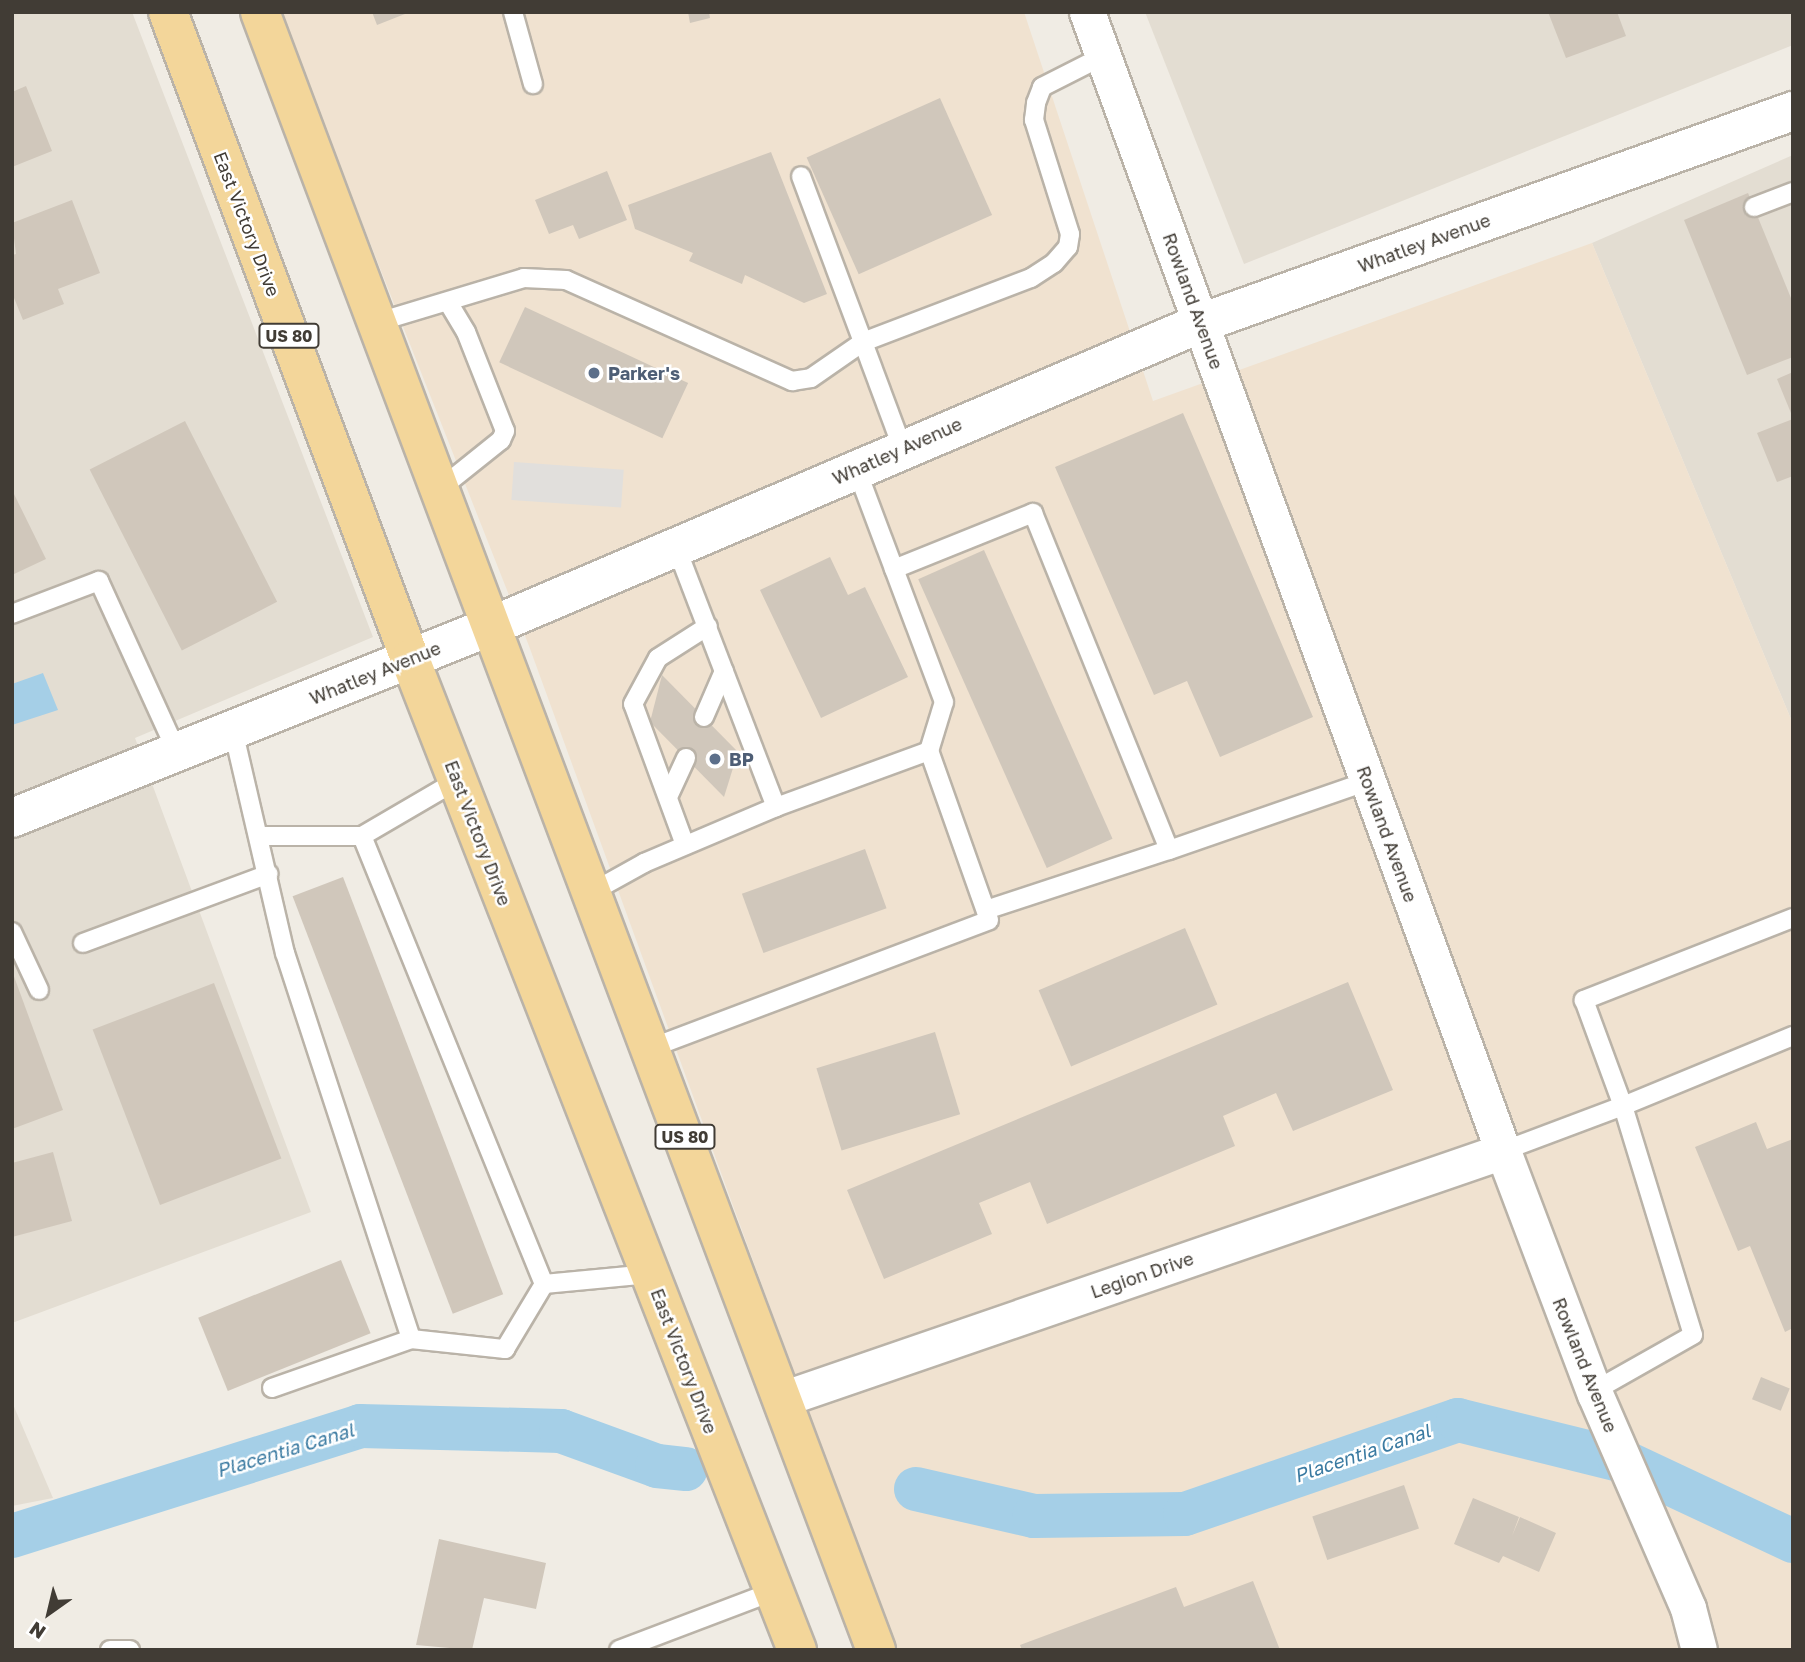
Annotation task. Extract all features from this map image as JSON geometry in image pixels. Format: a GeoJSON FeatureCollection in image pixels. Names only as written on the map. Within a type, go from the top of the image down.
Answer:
{"type":"FeatureCollection","features":[{"type":"Feature","properties":{"kind":"main road","name":"East Victory Drive"},"geometry":{"type":"LineString","coordinates":[[168,12],[410,659],[797,1650]]}},
{"type":"Feature","properties":{"kind":"main road","name":"US 80"},"geometry":{"type":"LineString","coordinates":[[260,12],[494,625],[876,1650]]}},
{"type":"Feature","properties":{"kind":"street","name":"Rowland Avenue"},"geometry":{"type":"LineString","coordinates":[[1087,12],[1503,1151],[1594,1392],[1688,1608],[1699,1650]]}},
{"type":"Feature","properties":{"kind":"street","name":"Whatley Avenue"},"geometry":{"type":"LineString","coordinates":[[12,818],[494,625],[857,470],[902,447],[1201,323],[1793,111]]}},
{"type":"Feature","properties":{"kind":"street","name":"Legion Drive"},"geometry":{"type":"LineString","coordinates":[[782,1399],[1503,1151]]}},
{"type":"Feature","properties":{"kind":"lane"},"geometry":{"type":"LineString","coordinates":[[513,12],[533,84]]}},
{"type":"Feature","properties":{"kind":"lane"},"geometry":{"type":"LineString","coordinates":[[378,322],[524,278],[566,280],[792,381],[828,370],[863,342],[1031,278],[1054,264],[1068,247],[1070,234],[1034,120],[1036,103],[1042,87],[1103,57]]}},
{"type":"Feature","properties":{"kind":"lane"},"geometry":{"type":"LineString","coordinates":[[801,176],[902,447]]}},
{"type":"Feature","properties":{"kind":"lane"},"geometry":{"type":"LineString","coordinates":[[1754,207],[1793,192]]}},
{"type":"Feature","properties":{"kind":"lane"},"geometry":{"type":"LineString","coordinates":[[442,488],[501,440],[505,431],[501,413],[448,302]]}},
{"type":"Feature","properties":{"kind":"lane"},"geometry":{"type":"LineString","coordinates":[[652,1048],[989,920],[929,751],[944,702],[857,470]]}},
{"type":"Feature","properties":{"kind":"lane"},"geometry":{"type":"LineString","coordinates":[[894,569],[1033,513],[1169,850]]}},
{"type":"Feature","properties":{"kind":"lane"},"geometry":{"type":"LineString","coordinates":[[676,547],[776,807]]}},
{"type":"Feature","properties":{"kind":"lane"},"geometry":{"type":"LineString","coordinates":[[12,614],[99,581],[177,752]]}},
{"type":"Feature","properties":{"kind":"lane"},"geometry":{"type":"LineString","coordinates":[[685,845],[634,704],[658,657],[708,626]]}},
{"type":"Feature","properties":{"kind":"lane"},"geometry":{"type":"LineString","coordinates":[[704,718],[724,671]]}},
{"type":"Feature","properties":{"kind":"lane"},"geometry":{"type":"LineString","coordinates":[[233,730],[285,953],[411,1339]]}},
{"type":"Feature","properties":{"kind":"lane"},"geometry":{"type":"LineString","coordinates":[[592,892],[685,845],[776,807],[929,751]]}},
{"type":"Feature","properties":{"kind":"lane"},"geometry":{"type":"LineString","coordinates":[[668,797],[685,758]]}},
{"type":"Feature","properties":{"kind":"lane"},"geometry":{"type":"LineString","coordinates":[[259,836],[362,836],[458,780]]}},
{"type":"Feature","properties":{"kind":"lane"},"geometry":{"type":"LineString","coordinates":[[986,910],[1368,781]]}},
{"type":"Feature","properties":{"kind":"lane"},"geometry":{"type":"LineString","coordinates":[[362,836],[544,1284]]}},
{"type":"Feature","properties":{"kind":"lane"},"geometry":{"type":"LineString","coordinates":[[83,943],[268,874]]}},
{"type":"Feature","properties":{"kind":"lane"},"geometry":{"type":"LineString","coordinates":[[1594,1392],[1693,1335],[1623,1107],[1584,1000],[1793,918]]}},
{"type":"Feature","properties":{"kind":"lane"},"geometry":{"type":"LineString","coordinates":[[12,932],[39,990]]}},
{"type":"Feature","properties":{"kind":"lane"},"geometry":{"type":"LineString","coordinates":[[1503,1151],[1623,1107],[1793,1036]]}},
{"type":"Feature","properties":{"kind":"lane"},"geometry":{"type":"LineString","coordinates":[[544,1284],[650,1273]]}},
{"type":"Feature","properties":{"kind":"lane"},"geometry":{"type":"LineString","coordinates":[[272,1388],[411,1339],[505,1349],[544,1284]]}},
{"type":"Feature","properties":{"kind":"lane"},"geometry":{"type":"LineString","coordinates":[[619,1650],[774,1591]]}},
{"type":"Feature","properties":{"kind":"lane"},"geometry":{"type":"LineString","coordinates":[[110,1650],[130,1650]]}},
{"type":"Feature","properties":{"kind":"shaded area"},"geometry":{"type":"Polygon","coordinates":[[[12,12],[132,12],[373,637],[135,738],[311,1212],[12,1323],[12,12]]]}},
{"type":"Feature","properties":{"kind":"shaded area"},"geometry":{"type":"Polygon","coordinates":[[[279,12],[1024,12],[1153,401],[1592,243],[1793,724],[1793,1650],[895,1650],[529,646],[279,12]]]}},
{"type":"Feature","properties":{"kind":"shaded area"},"geometry":{"type":"Polygon","coordinates":[[[1145,12],[1793,12],[1793,45],[1244,264],[1145,12]]]}},
{"type":"Feature","properties":{"kind":"shaded area"},"geometry":{"type":"Polygon","coordinates":[[[1793,155],[1793,724],[1592,243],[1793,155]]]}},
{"type":"Feature","properties":{"kind":"shaded area"},"geometry":{"type":"Polygon","coordinates":[[[514,462],[624,470],[621,508],[511,500],[514,462]]]}},
{"type":"Feature","properties":{"kind":"shaded area"},"geometry":{"type":"Polygon","coordinates":[[[12,1402],[53,1498],[12,1506],[12,1402]]]}},
{"type":"Feature","properties":{"kind":"water"},"geometry":{"type":"Polygon","coordinates":[[[43,673],[58,710],[12,725],[12,684],[43,673]]]}},
{"type":"Feature","properties":{"kind":"building"},"geometry":{"type":"Polygon","coordinates":[[[372,12],[410,12],[377,25],[372,12]]]}},
{"type":"Feature","properties":{"kind":"building"},"geometry":{"type":"Polygon","coordinates":[[[688,12],[709,12],[710,18],[690,23],[688,12]]]}},
{"type":"Feature","properties":{"kind":"building"},"geometry":{"type":"Polygon","coordinates":[[[1548,12],[1617,12],[1626,36],[1566,58],[1548,12]]]}},
{"type":"Feature","properties":{"kind":"building"},"geometry":{"type":"Polygon","coordinates":[[[26,86],[52,151],[12,167],[12,92],[26,86]]]}},
{"type":"Feature","properties":{"kind":"building"},"geometry":{"type":"Polygon","coordinates":[[[940,98],[992,215],[859,274],[807,157],[940,98]]]}},
{"type":"Feature","properties":{"kind":"building"},"geometry":{"type":"Polygon","coordinates":[[[771,152],[827,294],[804,303],[745,275],[742,284],[689,261],[693,253],[635,229],[628,205],[771,152]]]}},
{"type":"Feature","properties":{"kind":"building"},"geometry":{"type":"Polygon","coordinates":[[[607,171],[627,220],[579,239],[573,225],[549,234],[535,200],[607,171]]]}},
{"type":"Feature","properties":{"kind":"building"},"geometry":{"type":"Polygon","coordinates":[[[1748,193],[1793,303],[1793,357],[1747,375],[1684,220],[1748,193]]]}},
{"type":"Feature","properties":{"kind":"building"},"geometry":{"type":"Polygon","coordinates":[[[72,200],[100,273],[58,289],[64,304],[23,320],[12,293],[12,255],[16,254],[12,223],[72,200]]]}},
{"type":"Feature","properties":{"kind":"building","name":"Parker's"},"geometry":{"type":"Polygon","coordinates":[[[525,307],[688,383],[662,438],[499,362],[525,307]]]}},
{"type":"Feature","properties":{"kind":"building"},"geometry":{"type":"Polygon","coordinates":[[[1793,372],[1793,418],[1777,379],[1793,372]]]}},
{"type":"Feature","properties":{"kind":"building"},"geometry":{"type":"Polygon","coordinates":[[[1183,413],[1313,717],[1220,757],[1187,681],[1154,695],[1055,467],[1183,413]]]}},
{"type":"Feature","properties":{"kind":"building"},"geometry":{"type":"Polygon","coordinates":[[[1793,419],[1793,476],[1777,482],[1757,433],[1793,419]]]}},
{"type":"Feature","properties":{"kind":"building"},"geometry":{"type":"Polygon","coordinates":[[[185,421],[277,602],[182,650],[90,470],[185,421]]]}},
{"type":"Feature","properties":{"kind":"building"},"geometry":{"type":"Polygon","coordinates":[[[12,490],[46,559],[12,575],[12,490]]]}},
{"type":"Feature","properties":{"kind":"building"},"geometry":{"type":"Polygon","coordinates":[[[984,550],[1113,839],[1047,868],[918,579],[984,550]]]}},
{"type":"Feature","properties":{"kind":"building"},"geometry":{"type":"Polygon","coordinates":[[[830,557],[848,595],[865,587],[908,677],[821,718],[760,590],[830,557]]]}},
{"type":"Feature","properties":{"kind":"building"},"geometry":{"type":"Polygon","coordinates":[[[662,675],[738,752],[724,797],[650,722],[662,675]]]}},
{"type":"Feature","properties":{"kind":"building"},"geometry":{"type":"Polygon","coordinates":[[[865,849],[887,908],[763,953],[742,894],[865,849]]]}},
{"type":"Feature","properties":{"kind":"building"},"geometry":{"type":"Polygon","coordinates":[[[343,877],[503,1294],[453,1314],[293,896],[343,877]]]}},
{"type":"Feature","properties":{"kind":"building"},"geometry":{"type":"Polygon","coordinates":[[[1185,928],[1217,1004],[1071,1067],[1039,990],[1185,928]]]}},
{"type":"Feature","properties":{"kind":"building"},"geometry":{"type":"Polygon","coordinates":[[[12,971],[63,1110],[12,1129],[12,971]]]}},
{"type":"Feature","properties":{"kind":"building"},"geometry":{"type":"Polygon","coordinates":[[[1348,982],[1393,1090],[1293,1131],[1276,1093],[1223,1116],[1235,1146],[1047,1224],[1030,1182],[979,1203],[992,1234],[884,1279],[847,1190],[1348,982]]]}},
{"type":"Feature","properties":{"kind":"building"},"geometry":{"type":"Polygon","coordinates":[[[214,983],[281,1159],[160,1205],[93,1030],[214,983]]]}},
{"type":"Feature","properties":{"kind":"building"},"geometry":{"type":"Polygon","coordinates":[[[935,1032],[960,1114],[842,1150],[816,1068],[935,1032]]]}},
{"type":"Feature","properties":{"kind":"building"},"geometry":{"type":"Polygon","coordinates":[[[1756,1122],[1767,1149],[1793,1139],[1793,1328],[1785,1332],[1750,1246],[1738,1251],[1695,1147],[1756,1122]]]}},
{"type":"Feature","properties":{"kind":"building"},"geometry":{"type":"Polygon","coordinates":[[[53,1152],[72,1221],[12,1237],[12,1163],[53,1152]]]}},
{"type":"Feature","properties":{"kind":"building"},"geometry":{"type":"Polygon","coordinates":[[[341,1260],[371,1333],[228,1391],[198,1318],[341,1260]]]}},
{"type":"Feature","properties":{"kind":"building"},"geometry":{"type":"Polygon","coordinates":[[[1761,1377],[1790,1389],[1781,1411],[1752,1399],[1761,1377]]]}},
{"type":"Feature","properties":{"kind":"building"},"geometry":{"type":"Polygon","coordinates":[[[1404,1485],[1419,1528],[1327,1560],[1312,1517],[1404,1485]]]}},
{"type":"Feature","properties":{"kind":"building"},"geometry":{"type":"Polygon","coordinates":[[[1473,1498],[1519,1517],[1512,1536],[1520,1517],[1556,1533],[1539,1572],[1503,1556],[1499,1563],[1454,1544],[1473,1498]]]}},
{"type":"Feature","properties":{"kind":"building"},"geometry":{"type":"Polygon","coordinates":[[[439,1539],[546,1563],[536,1609],[484,1598],[472,1650],[416,1645],[439,1539]]]}},
{"type":"Feature","properties":{"kind":"building"},"geometry":{"type":"Polygon","coordinates":[[[1253,1581],[1280,1650],[1022,1650],[1020,1645],[1176,1587],[1184,1607],[1253,1581]]]}},
{"type":"Feature","properties":{"kind":"waterway","name":"Placentia Canal"},"geometry":{"type":"LineString","coordinates":[[916,1489],[1034,1516],[1185,1514],[1458,1420],[1620,1460],[1793,1541]]}},
{"type":"Feature","properties":{"kind":"waterway","name":"Placentia Canal"},"geometry":{"type":"LineString","coordinates":[[12,1536],[360,1426],[561,1431],[657,1466],[686,1469]]}},
{"type":"Feature","properties":{"kind":"place","name":"Parker's"},"geometry":{"type":"Point","coordinates":[594,373]}},
{"type":"Feature","properties":{"kind":"place","name":"BP"},"geometry":{"type":"Point","coordinates":[715,759]}}]}
